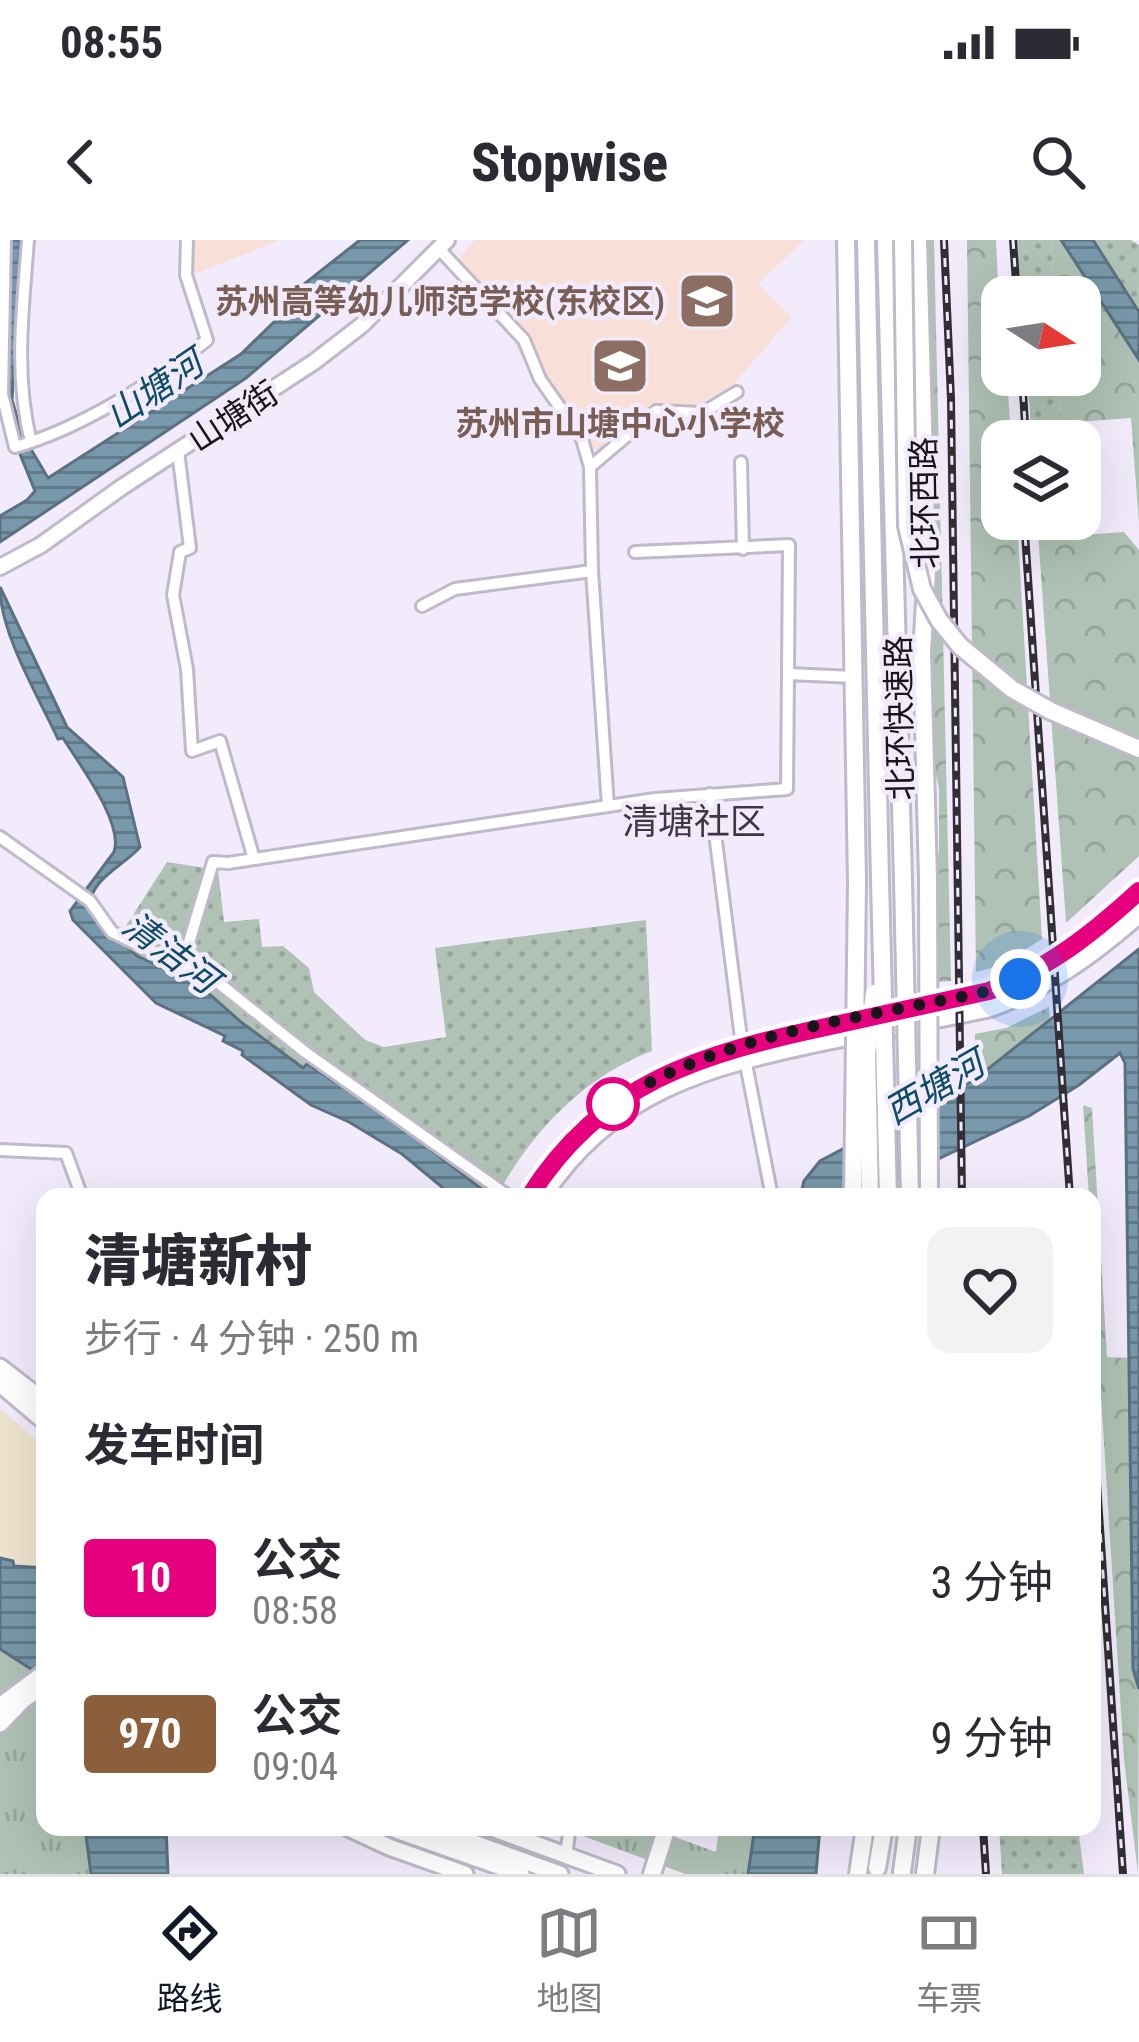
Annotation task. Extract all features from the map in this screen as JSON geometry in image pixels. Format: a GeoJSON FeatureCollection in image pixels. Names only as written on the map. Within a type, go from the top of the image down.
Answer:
{"type":"FeatureCollection","features":[{"type":"Feature","properties":{"kind":"main road"},"geometry":{"type":"LineString","coordinates":[[846,240],[857,882],[853,1188]]}},
{"type":"Feature","properties":{"kind":"main road","name":"北环快速路"},"geometry":{"type":"LineString","coordinates":[[866,240],[888,1188]]}},
{"type":"Feature","properties":{"kind":"main road","name":"北环快速路"},"geometry":{"type":"LineString","coordinates":[[886,240],[910,1188]]}},
{"type":"Feature","properties":{"kind":"main road"},"geometry":{"type":"LineString","coordinates":[[903,240],[907,526],[922,589],[960,646],[1012,689],[1139,749]]}},
{"type":"Feature","properties":{"kind":"main road","name":"北环西路"},"geometry":{"type":"LineString","coordinates":[[918,240],[927,569],[922,652],[929,1188]]}},
{"type":"Feature","properties":{"kind":"main road"},"geometry":{"type":"LineString","coordinates":[[536,1188],[568,1146],[616,1102],[668,1071],[1005,985],[1086,940],[1139,891]]}},
{"type":"Feature","properties":{"kind":"main road"},"geometry":{"type":"LineString","coordinates":[[550,1188],[579,1151],[619,1115],[687,1078],[744,1053],[988,1009],[1023,997],[1065,974],[1139,915]]}},
{"type":"Feature","properties":{"kind":"main road"},"geometry":{"type":"LineString","coordinates":[[870,1188],[867,1054],[882,932]]}},
{"type":"Feature","properties":{"kind":"main road"},"geometry":{"type":"LineString","coordinates":[[0,1367],[36,1395]]}},
{"type":"Feature","properties":{"kind":"main road"},"geometry":{"type":"LineString","coordinates":[[0,1384],[36,1414]]}},
{"type":"Feature","properties":{"kind":"main road"},"geometry":{"type":"LineString","coordinates":[[0,1706],[36,1679]]}},
{"type":"Feature","properties":{"kind":"main road"},"geometry":{"type":"LineString","coordinates":[[0,1724],[36,1691]]}},
{"type":"Feature","properties":{"kind":"main road"},"geometry":{"type":"LineString","coordinates":[[365,1836],[465,1874]]}},
{"type":"Feature","properties":{"kind":"main road"},"geometry":{"type":"LineString","coordinates":[[413,1836],[521,1874]]}},
{"type":"Feature","properties":{"kind":"main road"},"geometry":{"type":"LineString","coordinates":[[454,1836],[557,1873]]}},
{"type":"Feature","properties":{"kind":"main road"},"geometry":{"type":"LineString","coordinates":[[513,1836],[617,1874]]}},
{"type":"Feature","properties":{"kind":"main road"},"geometry":{"type":"LineString","coordinates":[[652,1874],[664,1836]]}},
{"type":"Feature","properties":{"kind":"main road"},"geometry":{"type":"LineString","coordinates":[[848,1874],[854,1836]]}},
{"type":"Feature","properties":{"kind":"main road"},"geometry":{"type":"LineString","coordinates":[[858,1874],[864,1836]]}},
{"type":"Feature","properties":{"kind":"main road"},"geometry":{"type":"LineString","coordinates":[[877,1868],[882,1836]]}},
{"type":"Feature","properties":{"kind":"main road"},"geometry":{"type":"LineString","coordinates":[[902,1872],[907,1836]]}},
{"type":"Feature","properties":{"kind":"main road"},"geometry":{"type":"LineString","coordinates":[[925,1874],[930,1836]]}},
{"type":"Feature","properties":{"kind":"street"},"geometry":{"type":"LineString","coordinates":[[5,240],[2,394],[25,444]]}},
{"type":"Feature","properties":{"kind":"street"},"geometry":{"type":"LineString","coordinates":[[25,444],[19,372],[28,240]]}},
{"type":"Feature","properties":{"kind":"street"},"geometry":{"type":"LineString","coordinates":[[25,444],[133,392],[207,340],[186,275],[187,240]]}},
{"type":"Feature","properties":{"kind":"street"},"geometry":{"type":"LineString","coordinates":[[443,244],[524,340],[540,379],[582,439],[590,466],[608,806]]}},
{"type":"Feature","properties":{"kind":"street","name":"山塘街"},"geometry":{"type":"LineString","coordinates":[[0,567],[41,545],[262,398],[362,325],[443,244]]}},
{"type":"Feature","properties":{"kind":"street"},"geometry":{"type":"LineString","coordinates":[[590,466],[656,411],[702,413],[737,392]]}},
{"type":"Feature","properties":{"kind":"street"},"geometry":{"type":"LineString","coordinates":[[178,451],[190,548],[180,552],[173,595],[187,669],[192,751],[220,741],[254,859]]}},
{"type":"Feature","properties":{"kind":"street"},"geometry":{"type":"LineString","coordinates":[[741,462],[742,549]]}},
{"type":"Feature","properties":{"kind":"street"},"geometry":{"type":"LineString","coordinates":[[182,966],[213,862],[608,806],[787,789],[789,544],[634,552]]}},
{"type":"Feature","properties":{"kind":"street"},"geometry":{"type":"LineString","coordinates":[[422,606],[455,590],[592,571]]}},
{"type":"Feature","properties":{"kind":"street"},"geometry":{"type":"LineString","coordinates":[[788,674],[854,677]]}},
{"type":"Feature","properties":{"kind":"street"},"geometry":{"type":"LineString","coordinates":[[710,794],[744,1053],[770,1188]]}},
{"type":"Feature","properties":{"kind":"street"},"geometry":{"type":"LineString","coordinates":[[2,842],[85,898],[112,932],[220,984],[304,1052],[497,1188]]}},
{"type":"Feature","properties":{"kind":"street"},"geometry":{"type":"LineString","coordinates":[[0,1150],[65,1153],[79,1188]]}},
{"type":"Feature","properties":{"kind":"street"},"geometry":{"type":"LineString","coordinates":[[566,1856],[569,1836]]}},
{"type":"Feature","properties":{"kind":"shaded area"},"geometry":{"type":"Polygon","coordinates":[[[192,240],[281,240],[194,274],[192,240]]]}},
{"type":"Feature","properties":{"kind":"shaded area","name":"苏州市山塘中心小学校"},"geometry":{"type":"Polygon","coordinates":[[[475,240],[804,240],[758,284],[792,317],[733,385],[694,407],[652,403],[601,455],[560,412],[516,347],[524,338],[453,265],[475,240]]]}},
{"type":"Feature","properties":{"kind":"shaded area"},"geometry":{"type":"Polygon","coordinates":[[[0,1408],[36,1441],[36,1567],[13,1566],[13,1561],[0,1558],[0,1408]]]}},
{"type":"Feature","properties":{"kind":"green space"},"geometry":{"type":"Polygon","coordinates":[[[923,240],[934,240],[951,981],[936,982],[939,788],[929,744],[932,571],[923,240]]]}},
{"type":"Feature","properties":{"kind":"green space"},"geometry":{"type":"Polygon","coordinates":[[[967,240],[996,240],[998,276],[981,276],[981,396],[1008,396],[1010,420],[981,420],[981,540],[1018,540],[1042,939],[999,966],[976,972],[967,240]]]}},
{"type":"Feature","properties":{"kind":"green space"},"geometry":{"type":"Polygon","coordinates":[[[1017,240],[1051,240],[1053,276],[1019,276],[1017,240]]]}},
{"type":"Feature","properties":{"kind":"green space"},"geometry":{"type":"Polygon","coordinates":[[[1051,240],[1061,240],[1084,276],[1053,276],[1051,240]]]}},
{"type":"Feature","properties":{"kind":"green space"},"geometry":{"type":"Polygon","coordinates":[[[1093,240],[1131,240],[1139,245],[1139,312],[1093,240]]]}},
{"type":"Feature","properties":{"kind":"green space"},"geometry":{"type":"Polygon","coordinates":[[[1101,302],[1139,360],[1139,524],[1131,418],[1061,420],[1060,396],[1101,396],[1101,302]]]}},
{"type":"Feature","properties":{"kind":"green space"},"geometry":{"type":"Polygon","coordinates":[[[1029,396],[1060,396],[1061,420],[1031,420],[1029,396]]]}},
{"type":"Feature","properties":{"kind":"green space"},"geometry":{"type":"Polygon","coordinates":[[[1124,532],[1139,550],[1139,856],[1066,923],[1039,540],[1101,540],[1101,534],[1124,532]]]}},
{"type":"Feature","properties":{"kind":"green space"},"geometry":{"type":"Polygon","coordinates":[[[167,862],[218,870],[224,922],[259,919],[262,947],[283,946],[309,968],[314,992],[365,1040],[384,1047],[446,1037],[435,948],[646,920],[652,1051],[603,1076],[561,1110],[525,1151],[501,1188],[480,1188],[385,1114],[308,1064],[303,1068],[198,984],[137,956],[117,940],[167,862]]]}},
{"type":"Feature","properties":{"kind":"green space"},"geometry":{"type":"Polygon","coordinates":[[[1049,1007],[1050,1021],[974,1080],[975,1034],[1006,1028],[1049,1007]]]}},
{"type":"Feature","properties":{"kind":"green space"},"geometry":{"type":"Polygon","coordinates":[[[1083,1105],[1092,1108],[1097,1188],[1088,1188],[1083,1105]]]}},
{"type":"Feature","properties":{"kind":"green space"},"geometry":{"type":"Polygon","coordinates":[[[1101,1257],[1107,1357],[1129,1358],[1133,1669],[1139,1689],[1138,1873],[1124,1760],[1101,1395],[1101,1257]]]}},
{"type":"Feature","properties":{"kind":"green space"},"geometry":{"type":"Polygon","coordinates":[[[0,1649],[36,1672],[36,1836],[86,1836],[91,1874],[0,1874],[0,1649]]]}},
{"type":"Feature","properties":{"kind":"green space"},"geometry":{"type":"Polygon","coordinates":[[[583,1836],[672,1836],[716,1852],[718,1836],[754,1836],[748,1874],[685,1874],[583,1836]]]}},
{"type":"Feature","properties":{"kind":"green space"},"geometry":{"type":"Polygon","coordinates":[[[1000,1836],[1079,1836],[1084,1874],[1002,1874],[1000,1836]]]}},
{"type":"Feature","properties":{"kind":"water"},"geometry":{"type":"Polygon","coordinates":[[[9,240],[21,240],[12,400],[22,434],[48,478],[241,354],[276,320],[299,288],[360,240],[408,240],[246,378],[0,542],[0,516],[35,491],[13,437],[4,394],[9,240]]]}},
{"type":"Feature","properties":{"kind":"water"},"geometry":{"type":"Polygon","coordinates":[[[1061,240],[1093,240],[1139,312],[1139,360],[1101,302],[1101,276],[1084,276],[1061,240]]]}},
{"type":"Feature","properties":{"kind":"water"},"geometry":{"type":"Polygon","coordinates":[[[0,587],[67,727],[123,777],[140,847],[99,883],[90,902],[91,913],[137,956],[198,984],[303,1068],[307,1064],[385,1114],[480,1188],[443,1188],[402,1154],[311,1105],[242,1055],[243,1051],[223,1041],[225,1036],[156,1003],[73,920],[70,911],[114,852],[112,826],[89,778],[63,738],[58,739],[13,644],[0,587]]]}},
{"type":"Feature","properties":{"kind":"water"},"geometry":{"type":"Polygon","coordinates":[[[1139,949],[1139,1689],[1133,1669],[1125,1063],[1120,1053],[1029,1116],[877,1188],[802,1188],[820,1161],[974,1080],[1139,949]]]}},
{"type":"Feature","properties":{"kind":"water"},"geometry":{"type":"Polygon","coordinates":[[[0,1558],[13,1561],[14,1566],[36,1567],[36,1672],[0,1649],[0,1558]]]}},
{"type":"Feature","properties":{"kind":"water"},"geometry":{"type":"Polygon","coordinates":[[[86,1836],[166,1836],[168,1874],[91,1874],[86,1836]]]}},
{"type":"Feature","properties":{"kind":"water"},"geometry":{"type":"Polygon","coordinates":[[[754,1836],[819,1836],[816,1874],[748,1874],[754,1836]]]}},
{"type":"Feature","properties":{"kind":"railway"},"geometry":{"type":"LineString","coordinates":[[944,240],[951,399],[962,1188]]}},
{"type":"Feature","properties":{"kind":"railway"},"geometry":{"type":"LineString","coordinates":[[1013,240],[1016,276]]}},
{"type":"Feature","properties":{"kind":"railway"},"geometry":{"type":"LineString","coordinates":[[1023,396],[1025,420]]}},
{"type":"Feature","properties":{"kind":"railway"},"geometry":{"type":"LineString","coordinates":[[1025,540],[1069,1188]]}},
{"type":"Feature","properties":{"kind":"railway"},"geometry":{"type":"LineString","coordinates":[[1101,1543],[1123,1874]]}},
{"type":"Feature","properties":{"kind":"railway"},"geometry":{"type":"LineString","coordinates":[[984,1836],[986,1874]]}},
{"type":"Feature","properties":{"kind":"bus line","name":"10"},"geometry":{"type":"LineString","coordinates":[[535,1188],[559,1155],[598,1117],[668,1071],[734,1048],[989,991],[1039,970],[1086,940],[1139,891]]}},
{"type":"Feature","properties":{"kind":"place","name":"苏州高等幼儿师范学校(东校区)"},"geometry":{"type":"Point","coordinates":[707,301]}},
{"type":"Feature","properties":{"kind":"place","name":"苏州市山塘中心小学校"},"geometry":{"type":"Point","coordinates":[620,366]}},
{"type":"Feature","properties":{"kind":"district","name":"清塘社区"},"geometry":{"type":"Point","coordinates":[694,821]}},
{"type":"Feature","properties":{"kind":"route"},"geometry":{"type":"LineString","coordinates":[[613,1104],[668,1071],[713,1054],[989,991],[1020,979]]}},
{"type":"Feature","properties":{"kind":"water label","name":"山塘河"},"geometry":{"type":"Point","coordinates":[154,389]}},
{"type":"Feature","properties":{"kind":"water label","name":"清洁河"},"geometry":{"type":"Point","coordinates":[171,952]}},
{"type":"Feature","properties":{"kind":"water label","name":"西塘河"},"geometry":{"type":"Point","coordinates":[934,1087]}}]}
